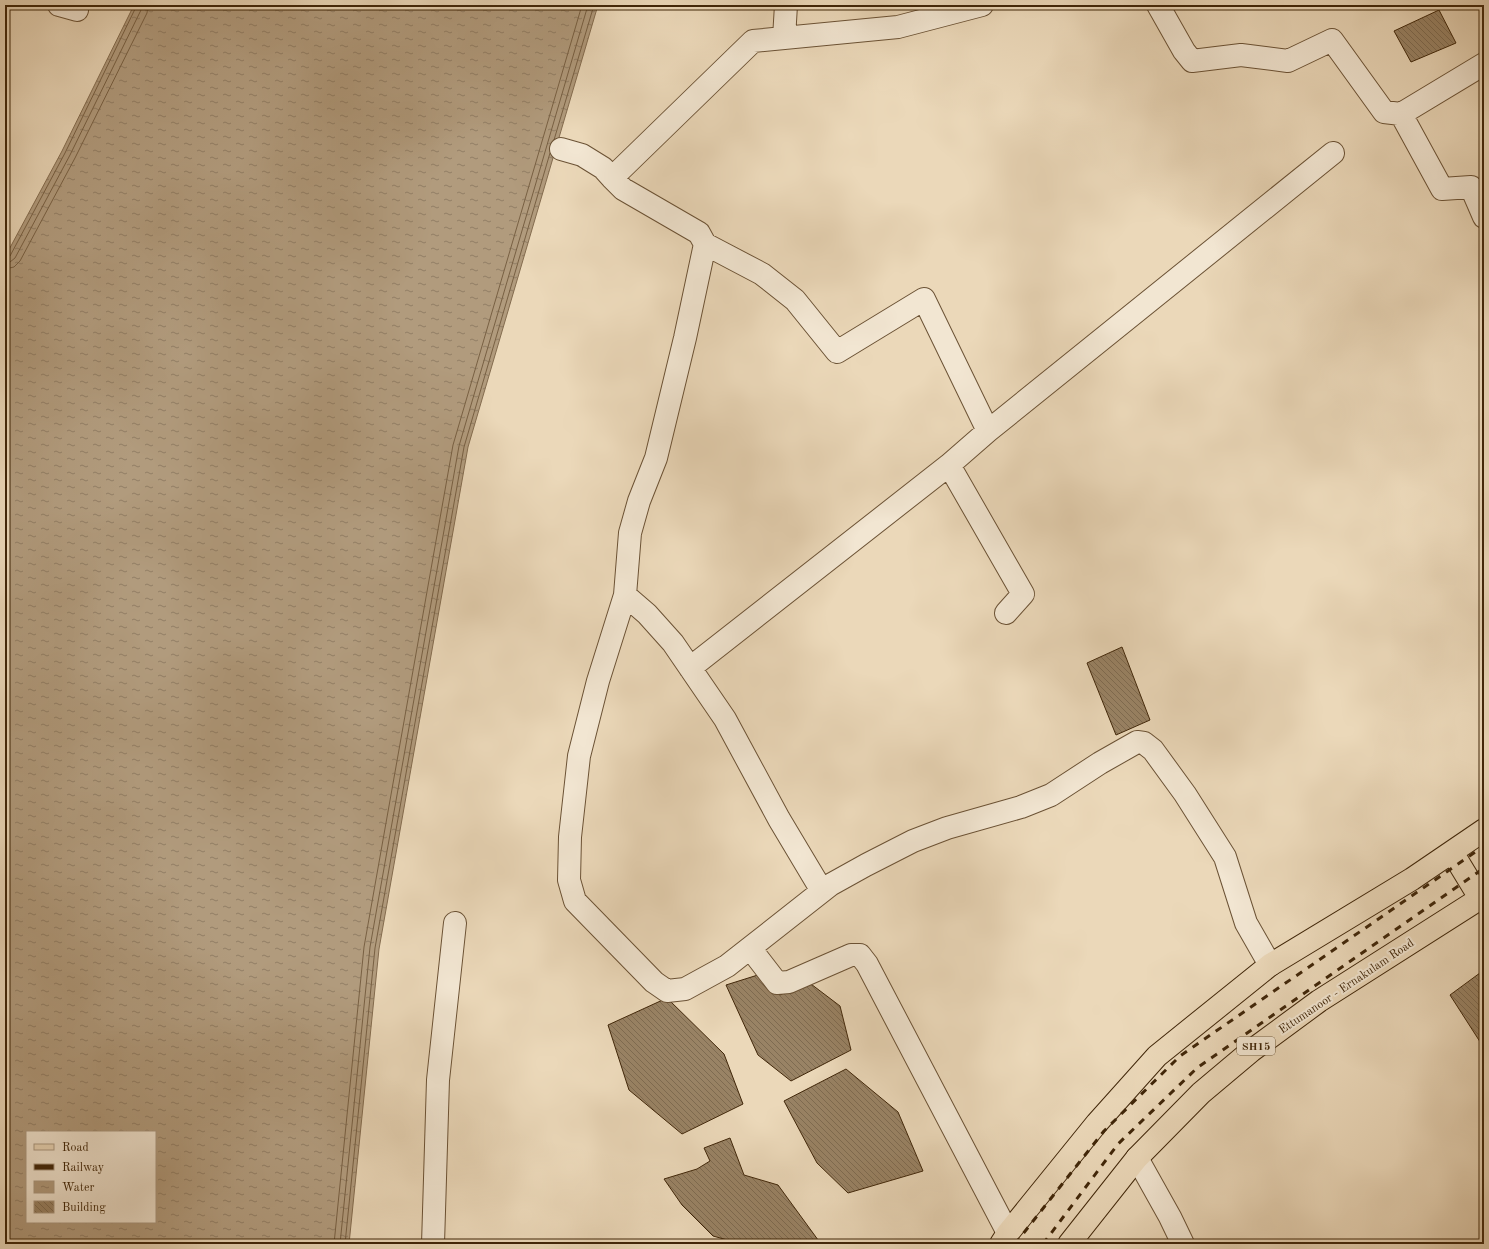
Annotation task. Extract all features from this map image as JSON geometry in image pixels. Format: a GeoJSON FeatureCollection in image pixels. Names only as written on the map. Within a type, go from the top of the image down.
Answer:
{"type":"FeatureCollection","features":[{"type":"Feature","properties":{"kind":"main road"},"geometry":{"type":"LineString","coordinates":[[1004,1239],[1097,1123],[1157,1056],[1270,966],[1412,879],[1484,830]]}},
{"type":"Feature","properties":{"kind":"main road"},"geometry":{"type":"LineString","coordinates":[[1452,852],[1482,897]]}},
{"type":"Feature","properties":{"kind":"main road","name":"Ettumanoor - Ernakulam Road"},"geometry":{"type":"LineString","coordinates":[[1069,1244],[1137,1158],[1201,1093],[1251,1050],[1319,1001],[1482,897]]}},
{"type":"Feature","properties":{"kind":"street"},"geometry":{"type":"LineString","coordinates":[[784,38],[786,5]]}},
{"type":"Feature","properties":{"kind":"street"},"geometry":{"type":"LineString","coordinates":[[612,178],[753,41],[898,27],[982,5]]}},
{"type":"Feature","properties":{"kind":"street"},"geometry":{"type":"LineString","coordinates":[[1158,5],[1184,51],[1192,61],[1241,55],[1288,61],[1332,40],[1384,112],[1401,114],[1484,64]]}},
{"type":"Feature","properties":{"kind":"street"},"geometry":{"type":"LineString","coordinates":[[1401,114],[1442,189],[1471,187],[1484,217]]}},
{"type":"Feature","properties":{"kind":"street"},"geometry":{"type":"LineString","coordinates":[[561,149],[582,155],[603,168],[623,189],[699,233],[705,244],[762,274],[795,300],[837,352],[924,299],[988,431]]}},
{"type":"Feature","properties":{"kind":"street"},"geometry":{"type":"LineString","coordinates":[[690,668],[948,465],[988,431],[1333,153]]}},
{"type":"Feature","properties":{"kind":"street"},"geometry":{"type":"LineString","coordinates":[[705,244],[685,338],[656,458],[639,501],[630,533],[625,595],[598,681],[579,756],[570,837],[569,880],[575,901],[654,982],[667,991],[685,988],[727,966],[822,892],[860,868],[914,841],[947,828],[1021,807],[1051,796],[1125,748],[1137,742],[1144,743],[1153,750],[1225,857],[1246,923],[1270,966]]}},
{"type":"Feature","properties":{"kind":"street"},"geometry":{"type":"LineString","coordinates":[[948,465],[1024,594],[1006,613]]}},
{"type":"Feature","properties":{"kind":"street"},"geometry":{"type":"LineString","coordinates":[[625,595],[647,614],[673,643],[725,719],[779,819],[822,892]]}},
{"type":"Feature","properties":{"kind":"street"},"geometry":{"type":"LineString","coordinates":[[433,1244],[438,1080],[455,923]]}},
{"type":"Feature","properties":{"kind":"street"},"geometry":{"type":"LineString","coordinates":[[750,948],[777,984],[789,982],[851,955],[860,955],[867,964],[1004,1239]]}},
{"type":"Feature","properties":{"kind":"street"},"geometry":{"type":"LineString","coordinates":[[1137,1158],[1170,1216],[1183,1244]]}},
{"type":"Feature","properties":{"kind":"water"},"geometry":{"type":"Polygon","coordinates":[[[134,5],[598,5],[468,447],[379,949],[349,1244],[5,1244],[5,257],[62,151],[134,5]]]}},
{"type":"Feature","properties":{"kind":"building"},"geometry":{"type":"Polygon","coordinates":[[[1439,10],[1456,43],[1411,62],[1394,31],[1439,10]]]}},
{"type":"Feature","properties":{"kind":"building"},"geometry":{"type":"Polygon","coordinates":[[[1122,647],[1150,720],[1116,735],[1087,663],[1122,647]]]}},
{"type":"Feature","properties":{"kind":"building"},"geometry":{"type":"Polygon","coordinates":[[[1484,970],[1484,1048],[1450,995],[1484,970]]]}},
{"type":"Feature","properties":{"kind":"building"},"geometry":{"type":"Polygon","coordinates":[[[761,974],[780,995],[807,981],[840,1006],[851,1050],[791,1081],[758,1055],[726,985],[761,974]]]}},
{"type":"Feature","properties":{"kind":"building"},"geometry":{"type":"Polygon","coordinates":[[[667,998],[724,1054],[743,1104],[682,1134],[629,1090],[608,1025],[667,998]]]}},
{"type":"Feature","properties":{"kind":"building"},"geometry":{"type":"Polygon","coordinates":[[[846,1069],[898,1112],[923,1171],[848,1193],[817,1163],[784,1101],[846,1069]]]}},
{"type":"Feature","properties":{"kind":"building"},"geometry":{"type":"Polygon","coordinates":[[[730,1138],[744,1175],[778,1185],[821,1244],[733,1244],[731,1241],[713,1236],[682,1205],[664,1179],[697,1169],[710,1161],[704,1148],[730,1138]]]}},
{"type":"Feature","properties":{"kind":"railway"},"geometry":{"type":"LineString","coordinates":[[1015,1244],[1104,1131],[1180,1056],[1484,846]]}},
{"type":"Feature","properties":{"kind":"railway"},"geometry":{"type":"LineString","coordinates":[[1043,1244],[1118,1144],[1197,1068],[1484,868]]}}]}
